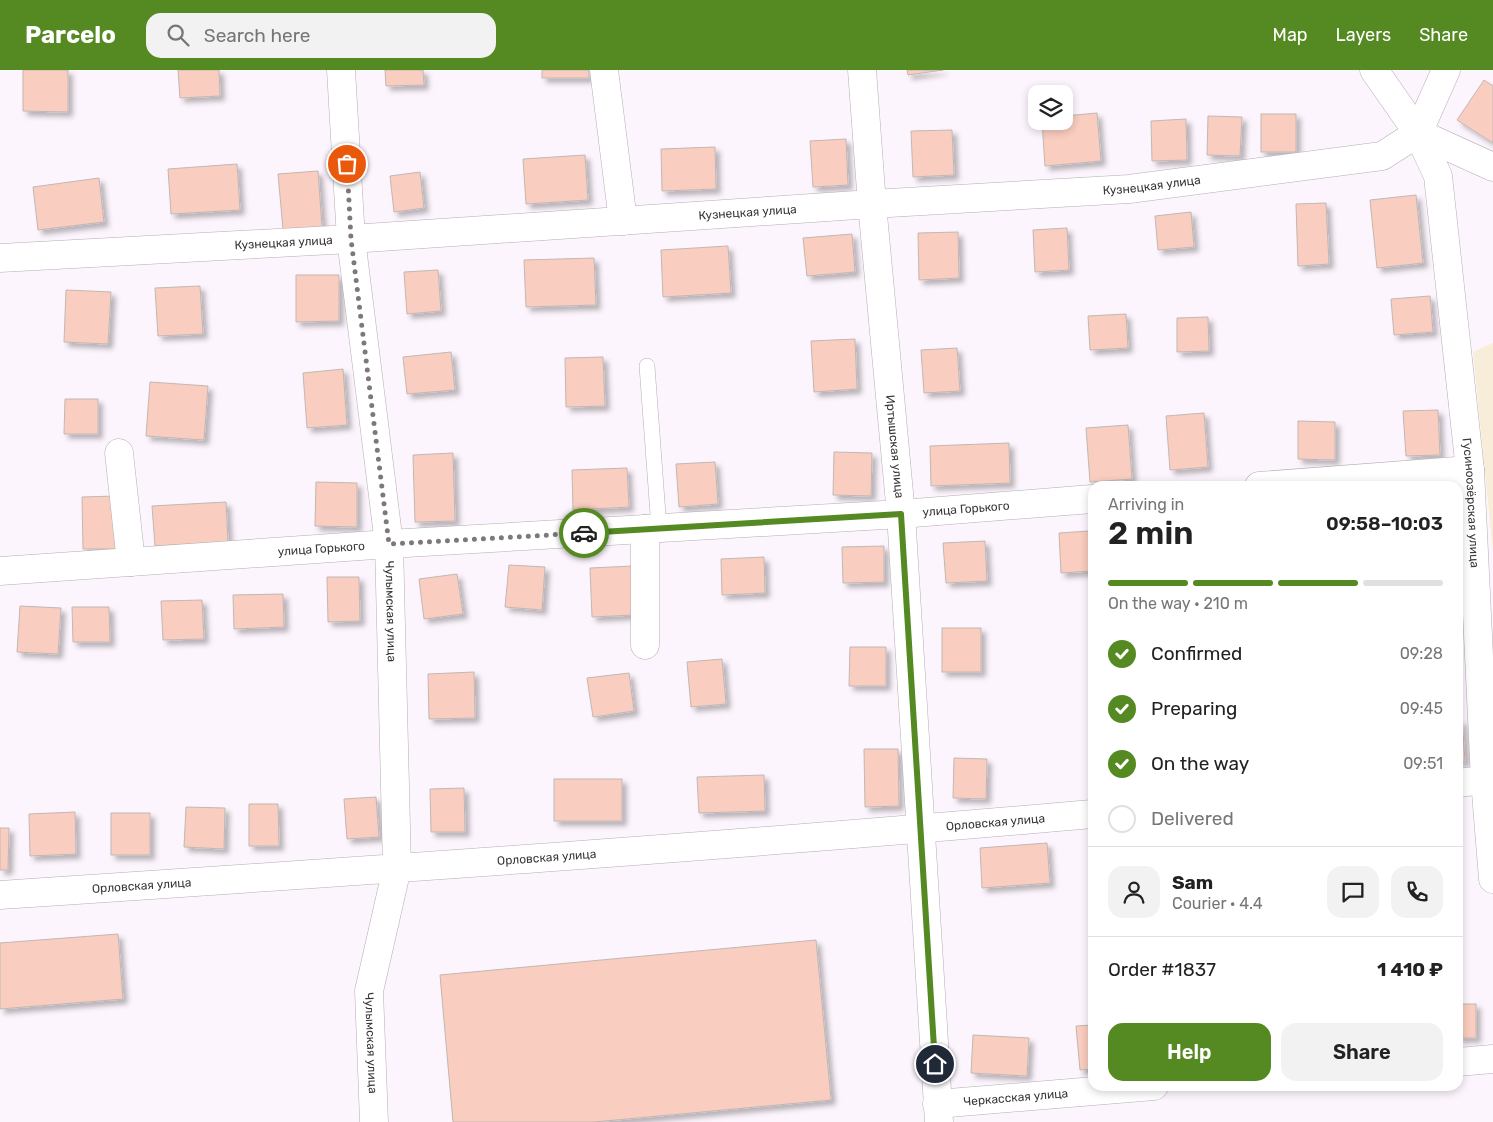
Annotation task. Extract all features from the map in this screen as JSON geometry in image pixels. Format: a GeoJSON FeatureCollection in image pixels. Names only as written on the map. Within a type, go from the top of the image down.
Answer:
{"type":"FeatureCollection","features":[{"type":"Feature","properties":{"kind":"street","name":"Чулымская улица"},"geometry":{"type":"LineString","coordinates":[[341,70],[351,239],[389,544],[397,868],[369,992],[374,1122]]}},
{"type":"Feature","properties":{"kind":"street"},"geometry":{"type":"LineString","coordinates":[[604,70],[623,221]]}},
{"type":"Feature","properties":{"kind":"street","name":"Иртышская улица"},"geometry":{"type":"LineString","coordinates":[[862,70],[872,204],[901,514],[938,1113]]}},
{"type":"Feature","properties":{"kind":"street","name":"Гусиноозёрская улица"},"geometry":{"type":"LineString","coordinates":[[1374,70],[1418,133],[1438,176],[1470,470],[1489,780],[1493,879]]}},
{"type":"Feature","properties":{"kind":"street"},"geometry":{"type":"LineString","coordinates":[[1446,70],[1418,133],[1493,167]]}},
{"type":"Feature","properties":{"kind":"street","name":"Кузнецкая улица"},"geometry":{"type":"LineString","coordinates":[[0,258],[351,239],[872,204],[1119,190],[1382,156],[1418,133]]}},
{"type":"Feature","properties":{"kind":"street"},"geometry":{"type":"LineString","coordinates":[[119,453],[131,562]]}},
{"type":"Feature","properties":{"kind":"street"},"geometry":{"type":"LineString","coordinates":[[1325,481],[1470,470]]}},
{"type":"Feature","properties":{"kind":"street","name":"улица Горького"},"geometry":{"type":"LineString","coordinates":[[0,571],[389,544],[901,514],[1088,499]]}},
{"type":"Feature","properties":{"kind":"street"},"geometry":{"type":"LineString","coordinates":[[645,646],[652,529]]}},
{"type":"Feature","properties":{"kind":"street"},"geometry":{"type":"LineString","coordinates":[[1463,783],[1489,780]]}},
{"type":"Feature","properties":{"kind":"street","name":"Орловская улица"},"geometry":{"type":"LineString","coordinates":[[0,895],[397,868],[920,829],[1088,814]]}},
{"type":"Feature","properties":{"kind":"street"},"geometry":{"type":"LineString","coordinates":[[1463,1062],[1493,1059]]}},
{"type":"Feature","properties":{"kind":"street","name":"Черкасская улица"},"geometry":{"type":"LineString","coordinates":[[938,1113],[1114,1091]]}},
{"type":"Feature","properties":{"kind":"lane"},"geometry":{"type":"LineString","coordinates":[[647,366],[652,529]]}},
{"type":"Feature","properties":{"kind":"shaded area"},"geometry":{"type":"Polygon","coordinates":[[[1493,343],[1493,552],[1473,352],[1493,343]]]}},
{"type":"Feature","properties":{"kind":"building"},"geometry":{"type":"Polygon","coordinates":[[[23,70],[68,70],[68,112],[23,111],[23,70]]]}},
{"type":"Feature","properties":{"kind":"building"},"geometry":{"type":"Polygon","coordinates":[[[178,70],[219,70],[220,96],[180,98],[178,70]]]}},
{"type":"Feature","properties":{"kind":"building"},"geometry":{"type":"Polygon","coordinates":[[[385,70],[423,70],[424,85],[386,86],[385,70]]]}},
{"type":"Feature","properties":{"kind":"building"},"geometry":{"type":"Polygon","coordinates":[[[542,70],[589,70],[589,78],[542,78],[542,70]]]}},
{"type":"Feature","properties":{"kind":"building"},"geometry":{"type":"Polygon","coordinates":[[[907,70],[943,70],[908,75],[907,70]]]}},
{"type":"Feature","properties":{"kind":"building"},"geometry":{"type":"Polygon","coordinates":[[[1484,80],[1493,86],[1493,143],[1457,120],[1484,80]]]}},
{"type":"Feature","properties":{"kind":"building"},"geometry":{"type":"Polygon","coordinates":[[[1097,113],[1101,161],[1045,166],[1043,130],[1073,130],[1073,115],[1097,113]]]}},
{"type":"Feature","properties":{"kind":"building"},"geometry":{"type":"Polygon","coordinates":[[[1261,114],[1296,114],[1296,152],[1261,152],[1261,114]]]}},
{"type":"Feature","properties":{"kind":"building"},"geometry":{"type":"Polygon","coordinates":[[[1208,116],[1242,117],[1240,156],[1207,155],[1208,116]]]}},
{"type":"Feature","properties":{"kind":"building"},"geometry":{"type":"Polygon","coordinates":[[[1186,119],[1187,160],[1152,161],[1151,121],[1186,119]]]}},
{"type":"Feature","properties":{"kind":"building"},"geometry":{"type":"Polygon","coordinates":[[[952,130],[954,175],[913,177],[911,131],[952,130]]]}},
{"type":"Feature","properties":{"kind":"building"},"geometry":{"type":"Polygon","coordinates":[[[846,139],[848,185],[813,187],[810,141],[846,139]]]}},
{"type":"Feature","properties":{"kind":"building"},"geometry":{"type":"Polygon","coordinates":[[[715,147],[716,189],[662,191],[661,149],[715,147]]]}},
{"type":"Feature","properties":{"kind":"building"},"geometry":{"type":"Polygon","coordinates":[[[585,155],[588,200],[526,204],[523,159],[585,155]]]}},
{"type":"Feature","properties":{"kind":"building"},"geometry":{"type":"Polygon","coordinates":[[[237,164],[240,210],[171,214],[168,169],[237,164]]]}},
{"type":"Feature","properties":{"kind":"building"},"geometry":{"type":"Polygon","coordinates":[[[318,171],[322,227],[283,229],[278,174],[318,171]]]}},
{"type":"Feature","properties":{"kind":"building"},"geometry":{"type":"Polygon","coordinates":[[[420,172],[424,208],[394,212],[390,176],[420,172]]]}},
{"type":"Feature","properties":{"kind":"building"},"geometry":{"type":"Polygon","coordinates":[[[99,178],[104,222],[38,230],[33,187],[99,178]]]}},
{"type":"Feature","properties":{"kind":"building"},"geometry":{"type":"Polygon","coordinates":[[[1416,195],[1423,263],[1377,268],[1370,200],[1416,195]]]}},
{"type":"Feature","properties":{"kind":"building"},"geometry":{"type":"Polygon","coordinates":[[[1326,203],[1329,264],[1298,266],[1296,204],[1326,203]]]}},
{"type":"Feature","properties":{"kind":"building"},"geometry":{"type":"Polygon","coordinates":[[[1191,212],[1194,247],[1158,250],[1155,216],[1191,212]]]}},
{"type":"Feature","properties":{"kind":"building"},"geometry":{"type":"Polygon","coordinates":[[[1067,228],[1069,270],[1035,272],[1033,230],[1067,228]]]}},
{"type":"Feature","properties":{"kind":"building"},"geometry":{"type":"Polygon","coordinates":[[[958,232],[959,278],[919,280],[918,233],[958,232]]]}},
{"type":"Feature","properties":{"kind":"building"},"geometry":{"type":"Polygon","coordinates":[[[852,234],[855,272],[807,276],[803,238],[852,234]]]}},
{"type":"Feature","properties":{"kind":"building"},"geometry":{"type":"Polygon","coordinates":[[[728,246],[731,293],[663,297],[661,250],[728,246]]]}},
{"type":"Feature","properties":{"kind":"building"},"geometry":{"type":"Polygon","coordinates":[[[594,258],[596,305],[526,307],[524,260],[594,258]]]}},
{"type":"Feature","properties":{"kind":"building"},"geometry":{"type":"Polygon","coordinates":[[[438,270],[441,311],[407,314],[404,272],[438,270]]]}},
{"type":"Feature","properties":{"kind":"building"},"geometry":{"type":"Polygon","coordinates":[[[296,275],[339,275],[339,321],[296,322],[296,275]]]}},
{"type":"Feature","properties":{"kind":"building"},"geometry":{"type":"Polygon","coordinates":[[[200,286],[203,334],[158,336],[155,288],[200,286]]]}},
{"type":"Feature","properties":{"kind":"building"},"geometry":{"type":"Polygon","coordinates":[[[66,290],[111,292],[108,344],[64,342],[66,290]]]}},
{"type":"Feature","properties":{"kind":"building"},"geometry":{"type":"Polygon","coordinates":[[[1430,296],[1433,332],[1394,335],[1391,299],[1430,296]]]}},
{"type":"Feature","properties":{"kind":"building"},"geometry":{"type":"Polygon","coordinates":[[[1126,314],[1128,348],[1090,350],[1088,316],[1126,314]]]}},
{"type":"Feature","properties":{"kind":"building"},"geometry":{"type":"Polygon","coordinates":[[[1208,317],[1209,351],[1177,352],[1177,318],[1208,317]]]}},
{"type":"Feature","properties":{"kind":"building"},"geometry":{"type":"Polygon","coordinates":[[[855,339],[857,389],[814,392],[811,341],[855,339]]]}},
{"type":"Feature","properties":{"kind":"building"},"geometry":{"type":"Polygon","coordinates":[[[957,348],[960,391],[924,393],[921,350],[957,348]]]}},
{"type":"Feature","properties":{"kind":"building"},"geometry":{"type":"Polygon","coordinates":[[[451,352],[455,390],[407,394],[403,357],[451,352]]]}},
{"type":"Feature","properties":{"kind":"building"},"geometry":{"type":"Polygon","coordinates":[[[603,357],[605,406],[566,407],[565,358],[603,357]]]}},
{"type":"Feature","properties":{"kind":"building"},"geometry":{"type":"Polygon","coordinates":[[[343,369],[347,425],[307,428],[303,373],[343,369]]]}},
{"type":"Feature","properties":{"kind":"building"},"geometry":{"type":"Polygon","coordinates":[[[150,382],[208,386],[204,440],[146,436],[150,382]]]}},
{"type":"Feature","properties":{"kind":"building"},"geometry":{"type":"Polygon","coordinates":[[[65,399],[98,399],[98,434],[64,434],[65,399]]]}},
{"type":"Feature","properties":{"kind":"building"},"geometry":{"type":"Polygon","coordinates":[[[1438,410],[1440,455],[1406,456],[1403,411],[1438,410]]]}},
{"type":"Feature","properties":{"kind":"building"},"geometry":{"type":"Polygon","coordinates":[[[1204,413],[1208,467],[1170,470],[1166,416],[1204,413]]]}},
{"type":"Feature","properties":{"kind":"building"},"geometry":{"type":"Polygon","coordinates":[[[1298,421],[1335,422],[1335,460],[1298,459],[1298,421]]]}},
{"type":"Feature","properties":{"kind":"building"},"geometry":{"type":"Polygon","coordinates":[[[1128,425],[1132,479],[1090,481],[1086,428],[1128,425]]]}},
{"type":"Feature","properties":{"kind":"building"},"geometry":{"type":"Polygon","coordinates":[[[1009,443],[1010,483],[931,486],[930,446],[1009,443]]]}},
{"type":"Feature","properties":{"kind":"building"},"geometry":{"type":"Polygon","coordinates":[[[834,452],[872,453],[871,496],[833,495],[834,452]]]}},
{"type":"Feature","properties":{"kind":"building"},"geometry":{"type":"Polygon","coordinates":[[[453,453],[455,521],[415,522],[413,455],[453,453]]]}},
{"type":"Feature","properties":{"kind":"building"},"geometry":{"type":"Polygon","coordinates":[[[715,462],[718,504],[679,507],[676,464],[715,462]]]}},
{"type":"Feature","properties":{"kind":"building"},"geometry":{"type":"Polygon","coordinates":[[[627,468],[629,507],[573,510],[572,470],[627,468]]]}},
{"type":"Feature","properties":{"kind":"building"},"geometry":{"type":"Polygon","coordinates":[[[316,482],[357,483],[357,527],[315,526],[316,482]]]}},
{"type":"Feature","properties":{"kind":"building"},"geometry":{"type":"Polygon","coordinates":[[[116,496],[118,549],[83,549],[82,497],[116,496]]]}},
{"type":"Feature","properties":{"kind":"building"},"geometry":{"type":"Polygon","coordinates":[[[226,502],[228,542],[155,546],[152,506],[226,502]]]}},
{"type":"Feature","properties":{"kind":"building"},"geometry":{"type":"Polygon","coordinates":[[[1088,531],[1088,571],[1061,573],[1059,533],[1088,531]]]}},
{"type":"Feature","properties":{"kind":"building"},"geometry":{"type":"Polygon","coordinates":[[[985,541],[987,581],[946,583],[943,543],[985,541]]]}},
{"type":"Feature","properties":{"kind":"building"},"geometry":{"type":"Polygon","coordinates":[[[884,546],[884,582],[843,583],[842,547],[884,546]]]}},
{"type":"Feature","properties":{"kind":"building"},"geometry":{"type":"Polygon","coordinates":[[[764,557],[765,593],[722,595],[721,559],[764,557]]]}},
{"type":"Feature","properties":{"kind":"building"},"geometry":{"type":"Polygon","coordinates":[[[509,565],[545,567],[542,610],[505,607],[509,565]]]}},
{"type":"Feature","properties":{"kind":"building"},"geometry":{"type":"Polygon","coordinates":[[[633,566],[635,615],[592,617],[590,568],[633,566]]]}},
{"type":"Feature","properties":{"kind":"building"},"geometry":{"type":"Polygon","coordinates":[[[457,574],[463,614],[424,619],[419,579],[457,574]]]}},
{"type":"Feature","properties":{"kind":"building"},"geometry":{"type":"Polygon","coordinates":[[[327,577],[359,577],[360,621],[328,622],[327,577]]]}},
{"type":"Feature","properties":{"kind":"building"},"geometry":{"type":"Polygon","coordinates":[[[283,594],[284,627],[234,629],[233,595],[283,594]]]}},
{"type":"Feature","properties":{"kind":"building"},"geometry":{"type":"Polygon","coordinates":[[[202,600],[204,639],[163,640],[161,601],[202,600]]]}},
{"type":"Feature","properties":{"kind":"building"},"geometry":{"type":"Polygon","coordinates":[[[20,606],[61,608],[58,654],[17,652],[20,606]]]}},
{"type":"Feature","properties":{"kind":"building"},"geometry":{"type":"Polygon","coordinates":[[[72,607],[109,607],[110,642],[73,642],[72,607]]]}},
{"type":"Feature","properties":{"kind":"building"},"geometry":{"type":"Polygon","coordinates":[[[942,628],[981,628],[981,672],[942,672],[942,628]]]}},
{"type":"Feature","properties":{"kind":"building"},"geometry":{"type":"Polygon","coordinates":[[[850,647],[886,647],[886,686],[849,686],[850,647]]]}},
{"type":"Feature","properties":{"kind":"building"},"geometry":{"type":"Polygon","coordinates":[[[722,659],[726,704],[691,707],[687,662],[722,659]]]}},
{"type":"Feature","properties":{"kind":"building"},"geometry":{"type":"Polygon","coordinates":[[[474,672],[475,718],[429,719],[428,674],[474,672]]]}},
{"type":"Feature","properties":{"kind":"building"},"geometry":{"type":"Polygon","coordinates":[[[629,673],[634,711],[593,717],[587,678],[629,673]]]}},
{"type":"Feature","properties":{"kind":"building"},"geometry":{"type":"Polygon","coordinates":[[[1463,734],[1465,762],[1463,762],[1463,734]]]}},
{"type":"Feature","properties":{"kind":"building"},"geometry":{"type":"Polygon","coordinates":[[[864,749],[898,749],[899,806],[865,807],[864,749]]]}},
{"type":"Feature","properties":{"kind":"building"},"geometry":{"type":"Polygon","coordinates":[[[954,758],[987,759],[986,799],[953,798],[954,758]]]}},
{"type":"Feature","properties":{"kind":"building"},"geometry":{"type":"Polygon","coordinates":[[[764,775],[765,811],[699,813],[697,777],[764,775]]]}},
{"type":"Feature","properties":{"kind":"building"},"geometry":{"type":"Polygon","coordinates":[[[554,779],[622,779],[622,821],[554,821],[554,779]]]}},
{"type":"Feature","properties":{"kind":"building"},"geometry":{"type":"Polygon","coordinates":[[[464,788],[465,832],[431,832],[430,789],[464,788]]]}},
{"type":"Feature","properties":{"kind":"building"},"geometry":{"type":"Polygon","coordinates":[[[376,797],[379,837],[347,839],[344,799],[376,797]]]}},
{"type":"Feature","properties":{"kind":"building"},"geometry":{"type":"Polygon","coordinates":[[[249,804],[278,804],[279,846],[249,846],[249,804]]]}},
{"type":"Feature","properties":{"kind":"building"},"geometry":{"type":"Polygon","coordinates":[[[186,807],[225,808],[224,849],[184,847],[186,807]]]}},
{"type":"Feature","properties":{"kind":"building"},"geometry":{"type":"Polygon","coordinates":[[[75,812],[76,854],[30,856],[29,814],[75,812]]]}},
{"type":"Feature","properties":{"kind":"building"},"geometry":{"type":"Polygon","coordinates":[[[111,813],[150,813],[150,855],[111,855],[111,813]]]}},
{"type":"Feature","properties":{"kind":"building"},"geometry":{"type":"Polygon","coordinates":[[[0,828],[9,828],[8,870],[0,870],[0,828]]]}},
{"type":"Feature","properties":{"kind":"building"},"geometry":{"type":"Polygon","coordinates":[[[1047,843],[1050,883],[982,888],[980,848],[1047,843]]]}},
{"type":"Feature","properties":{"kind":"building"},"geometry":{"type":"Polygon","coordinates":[[[118,934],[123,999],[0,1009],[0,943],[118,934]]]}},
{"type":"Feature","properties":{"kind":"building"},"geometry":{"type":"Polygon","coordinates":[[[816,940],[831,1100],[594,1122],[453,1122],[440,975],[816,940]]]}},
{"type":"Feature","properties":{"kind":"building"},"geometry":{"type":"Polygon","coordinates":[[[1463,1004],[1476,1004],[1476,1038],[1463,1038],[1463,1004]]]}},
{"type":"Feature","properties":{"kind":"building"},"geometry":{"type":"Polygon","coordinates":[[[1088,1025],[1088,1069],[1080,1070],[1076,1026],[1088,1025]]]}},
{"type":"Feature","properties":{"kind":"building"},"geometry":{"type":"Polygon","coordinates":[[[973,1035],[1029,1038],[1027,1076],[971,1073],[973,1035]]]}},
{"type":"Feature","properties":{"kind":"way so far"},"geometry":{"type":"LineString","coordinates":[[347,164],[351,239],[389,544],[584,533]]}},
{"type":"Feature","properties":{"kind":"route"},"geometry":{"type":"LineString","coordinates":[[584,533],[901,514],[935,1064]]}}]}
